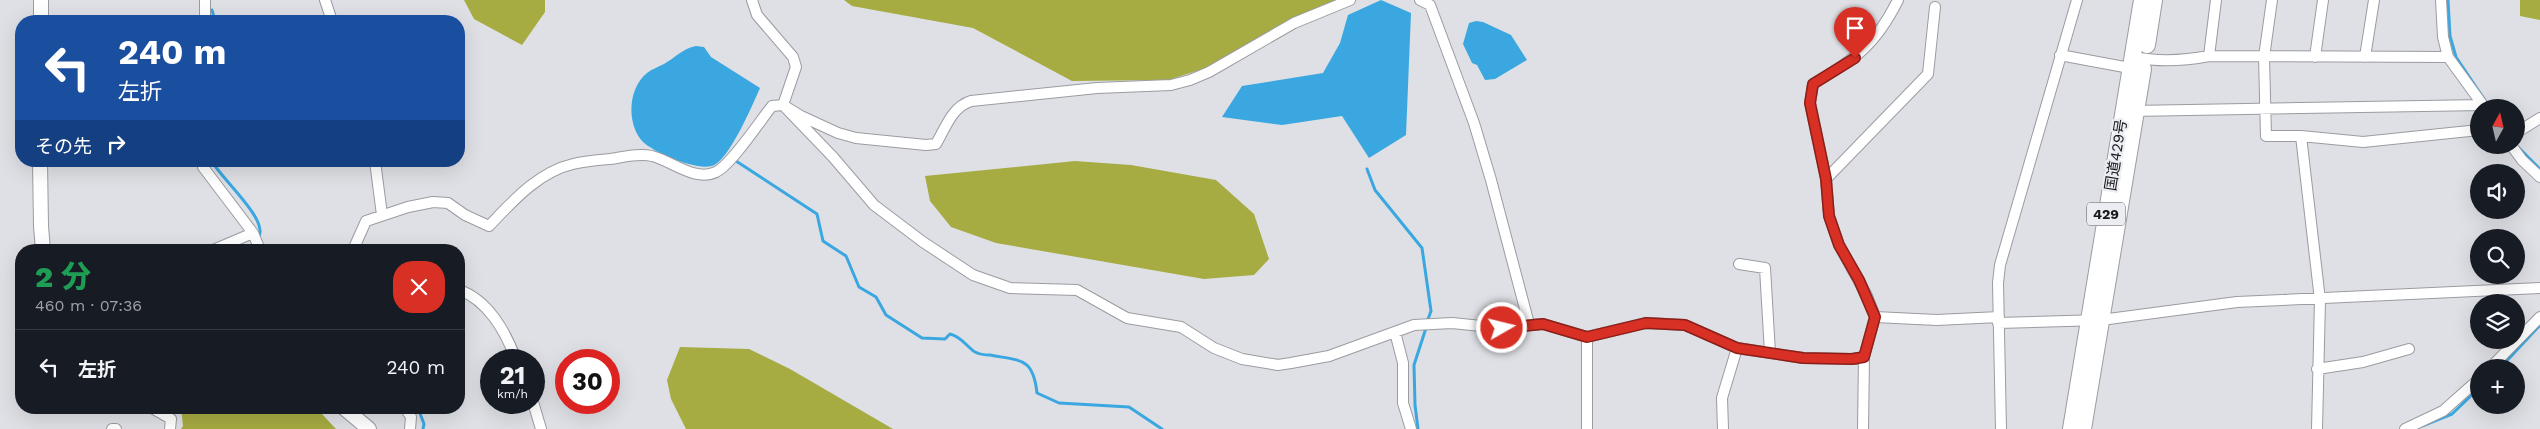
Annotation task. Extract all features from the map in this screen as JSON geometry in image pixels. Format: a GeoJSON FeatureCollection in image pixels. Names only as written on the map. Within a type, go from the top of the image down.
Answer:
{"type":"FeatureCollection","features":[{"type":"Feature","properties":{"kind":"highway","name":"国道429号"},"geometry":{"type":"LineString","coordinates":[[2138,64],[2142,0]]}},
{"type":"Feature","properties":{"kind":"highway","name":"国道429号"},"geometry":{"type":"LineString","coordinates":[[2071,429],[2095,320],[2138,64],[2154,0]]}},
{"type":"Feature","properties":{"kind":"highway","name":"国道429号"},"geometry":{"type":"LineString","coordinates":[[2083,429],[2095,320]]}},
{"type":"Feature","properties":{"kind":"main road"},"geometry":{"type":"LineString","coordinates":[[41,0],[41,15]]}},
{"type":"Feature","properties":{"kind":"main road"},"geometry":{"type":"LineString","coordinates":[[40,167],[42,244]]}},
{"type":"Feature","properties":{"kind":"main road"},"geometry":{"type":"LineString","coordinates":[[351,414],[369,429]]}},
{"type":"Feature","properties":{"kind":"street"},"geometry":{"type":"LineString","coordinates":[[204,15],[205,0]]}},
{"type":"Feature","properties":{"kind":"street"},"geometry":{"type":"LineString","coordinates":[[326,0],[330,15]]}},
{"type":"Feature","properties":{"kind":"street"},"geometry":{"type":"LineString","coordinates":[[752,0],[757,15],[793,57],[796,67],[783,105]]}},
{"type":"Feature","properties":{"kind":"street"},"geometry":{"type":"LineString","coordinates":[[356,244],[366,222],[408,207],[434,202],[448,203],[465,215],[489,226],[514,199],[540,179],[560,168],[573,164],[639,155],[652,156],[700,175],[708,175],[717,172],[727,164],[772,106],[783,105],[838,134],[856,138],[936,144],[955,111],[962,104],[971,101],[1089,88],[1171,85],[1190,80],[1209,72],[1294,23],[1350,0]]}},
{"type":"Feature","properties":{"kind":"street"},"geometry":{"type":"LineString","coordinates":[[1420,0],[1430,5],[1474,123],[1507,236],[1529,324]]}},
{"type":"Feature","properties":{"kind":"street"},"geometry":{"type":"LineString","coordinates":[[1863,429],[1864,357],[1875,317],[1863,288],[1839,245],[1829,216],[1826,179],[1810,103],[1813,84],[1863,51],[1887,22],[1898,0]]}},
{"type":"Feature","properties":{"kind":"street"},"geometry":{"type":"LineString","coordinates":[[2001,429],[2000,265],[2077,0]]}},
{"type":"Feature","properties":{"kind":"street"},"geometry":{"type":"LineString","coordinates":[[2209,56],[2216,0]]}},
{"type":"Feature","properties":{"kind":"street"},"geometry":{"type":"LineString","coordinates":[[2272,0],[2264,57],[2266,136],[2301,136],[2363,142],[2470,131]]}},
{"type":"Feature","properties":{"kind":"street"},"geometry":{"type":"LineString","coordinates":[[2315,58],[2324,0]]}},
{"type":"Feature","properties":{"kind":"street"},"geometry":{"type":"LineString","coordinates":[[2365,57],[2374,0]]}},
{"type":"Feature","properties":{"kind":"street"},"geometry":{"type":"LineString","coordinates":[[2442,0],[2443,37],[2448,56],[2479,99]]}},
{"type":"Feature","properties":{"kind":"street"},"geometry":{"type":"LineString","coordinates":[[1826,179],[1928,74],[1935,8]]}},
{"type":"Feature","properties":{"kind":"street"},"geometry":{"type":"LineString","coordinates":[[2060,55],[2138,64],[2190,60],[2209,56],[2315,58],[2448,56]]}},
{"type":"Feature","properties":{"kind":"street"},"geometry":{"type":"LineString","coordinates":[[783,105],[833,157],[874,205],[916,237],[965,269],[997,285],[1024,290],[1077,290],[1127,318],[1181,327],[1214,348],[1242,359],[1278,365],[1329,356],[1395,332],[1428,324],[1452,323],[1502,328],[1543,324],[1587,337],[1646,323],[1685,325],[1737,348],[1803,358],[1852,359],[1864,357]]}},
{"type":"Feature","properties":{"kind":"street"},"geometry":{"type":"LineString","coordinates":[[2130,111],[2470,106]]}},
{"type":"Feature","properties":{"kind":"street"},"geometry":{"type":"LineString","coordinates":[[2525,127],[2540,118]]}},
{"type":"Feature","properties":{"kind":"street"},"geometry":{"type":"LineString","coordinates":[[2301,136],[2320,300],[2317,429]]}},
{"type":"Feature","properties":{"kind":"street"},"geometry":{"type":"LineString","coordinates":[[2518,154],[2540,177]]}},
{"type":"Feature","properties":{"kind":"street"},"geometry":{"type":"LineString","coordinates":[[203,167],[257,242]]}},
{"type":"Feature","properties":{"kind":"street"},"geometry":{"type":"LineString","coordinates":[[376,167],[382,215]]}},
{"type":"Feature","properties":{"kind":"street"},"geometry":{"type":"LineString","coordinates":[[1739,264],[1765,268],[1770,353]]}},
{"type":"Feature","properties":{"kind":"street"},"geometry":{"type":"LineString","coordinates":[[1875,317],[1938,320],[2095,320],[2237,302],[2320,300],[2540,288]]}},
{"type":"Feature","properties":{"kind":"street"},"geometry":{"type":"LineString","coordinates":[[465,293],[480,300],[510,342],[512,349]]}},
{"type":"Feature","properties":{"kind":"street"},"geometry":{"type":"LineString","coordinates":[[2499,359],[2540,317]]}},
{"type":"Feature","properties":{"kind":"street"},"geometry":{"type":"LineString","coordinates":[[1395,332],[1404,369],[1403,403],[1411,429]]}},
{"type":"Feature","properties":{"kind":"street"},"geometry":{"type":"LineString","coordinates":[[1586,429],[1587,337]]}},
{"type":"Feature","properties":{"kind":"street"},"geometry":{"type":"LineString","coordinates":[[1723,429],[1722,398],[1737,348]]}},
{"type":"Feature","properties":{"kind":"street"},"geometry":{"type":"LineString","coordinates":[[2318,369],[2363,362],[2408,349]]}},
{"type":"Feature","properties":{"kind":"street"},"geometry":{"type":"LineString","coordinates":[[2405,429],[2443,411],[2470,387]]}},
{"type":"Feature","properties":{"kind":"street"},"geometry":{"type":"LineString","coordinates":[[162,414],[171,419],[170,429]]}},
{"type":"Feature","properties":{"kind":"street"},"geometry":{"type":"LineString","coordinates":[[409,414],[411,417],[410,429]]}},
{"type":"Feature","properties":{"kind":"street"},"geometry":{"type":"LineString","coordinates":[[537,414],[541,429]]}},
{"type":"Feature","properties":{"kind":"shaded area"},"geometry":{"type":"Polygon","coordinates":[[[464,0],[545,0],[545,12],[522,45],[474,19],[464,0]]]}},
{"type":"Feature","properties":{"kind":"shaded area"},"geometry":{"type":"Polygon","coordinates":[[[844,0],[1337,0],[1291,19],[1206,68],[1168,80],[1072,81],[973,28],[852,6],[844,0]]]}},
{"type":"Feature","properties":{"kind":"shaded area"},"geometry":{"type":"Polygon","coordinates":[[[2520,0],[2540,0],[2540,20],[2520,16],[2520,0]]]}},
{"type":"Feature","properties":{"kind":"shaded area"},"geometry":{"type":"Polygon","coordinates":[[[1075,161],[1131,165],[1216,180],[1254,214],[1269,259],[1254,275],[1204,279],[996,243],[951,227],[930,201],[925,176],[1075,161]]]}},
{"type":"Feature","properties":{"kind":"shaded area"},"geometry":{"type":"Polygon","coordinates":[[[680,347],[749,349],[790,369],[893,429],[686,429],[671,399],[667,380],[680,347]]]}},
{"type":"Feature","properties":{"kind":"shaded area"},"geometry":{"type":"Polygon","coordinates":[[[182,414],[322,414],[336,429],[181,429],[183,426],[182,414]]]}},
{"type":"Feature","properties":{"kind":"water"},"geometry":{"type":"Polygon","coordinates":[[[1381,0],[1411,13],[1406,135],[1369,158],[1342,116],[1282,125],[1222,117],[1242,86],[1323,73],[1340,43],[1348,15],[1381,0]]]}},
{"type":"Feature","properties":{"kind":"water"},"geometry":{"type":"Polygon","coordinates":[[[1483,22],[1511,35],[1527,60],[1495,79],[1485,80],[1477,65],[1472,63],[1463,44],[1469,23],[1483,22]]]}},
{"type":"Feature","properties":{"kind":"water"},"geometry":{"type":"Polygon","coordinates":[[[696,46],[704,47],[711,57],[760,88],[741,129],[728,150],[716,164],[709,166],[679,161],[649,147],[638,134],[632,116],[633,97],[636,88],[647,73],[683,51],[696,46]]]}},
{"type":"Feature","properties":{"kind":"waterway"},"geometry":{"type":"LineString","coordinates":[[2448,0],[2450,36],[2456,57],[2484,99]]}},
{"type":"Feature","properties":{"kind":"waterway"},"geometry":{"type":"LineString","coordinates":[[212,10],[213,15]]}},
{"type":"Feature","properties":{"kind":"waterway"},"geometry":{"type":"LineString","coordinates":[[2525,154],[2540,169]]}},
{"type":"Feature","properties":{"kind":"waterway"},"geometry":{"type":"LineString","coordinates":[[736,161],[817,214],[823,241],[846,256],[859,287],[876,297],[886,315],[922,338],[945,339],[950,334],[954,335],[977,353],[1010,358],[1024,363],[1032,373],[1037,393],[1059,403],[1129,407],[1162,429]]}},
{"type":"Feature","properties":{"kind":"waterway"},"geometry":{"type":"LineString","coordinates":[[216,167],[257,221],[260,231],[258,238]]}},
{"type":"Feature","properties":{"kind":"waterway"},"geometry":{"type":"LineString","coordinates":[[1367,169],[1375,190],[1422,248],[1431,311],[1427,322]]}},
{"type":"Feature","properties":{"kind":"waterway"},"geometry":{"type":"LineString","coordinates":[[2508,359],[2540,325]]}},
{"type":"Feature","properties":{"kind":"waterway"},"geometry":{"type":"LineString","coordinates":[[1418,429],[1414,365],[1426,328]]}},
{"type":"Feature","properties":{"kind":"waterway"},"geometry":{"type":"LineString","coordinates":[[2422,426],[2452,414],[2470,397]]}},
{"type":"Feature","properties":{"kind":"waterway"},"geometry":{"type":"LineString","coordinates":[[420,414],[424,424],[423,429]]}},
{"type":"Feature","properties":{"kind":"route"},"geometry":{"type":"LineString","coordinates":[[1502,328],[1543,324],[1587,337],[1646,323],[1685,325],[1737,348],[1803,358],[1852,359],[1864,357],[1875,317],[1867,296],[1839,245],[1829,216],[1826,179],[1810,103],[1813,84],[1855,58]]}}]}
